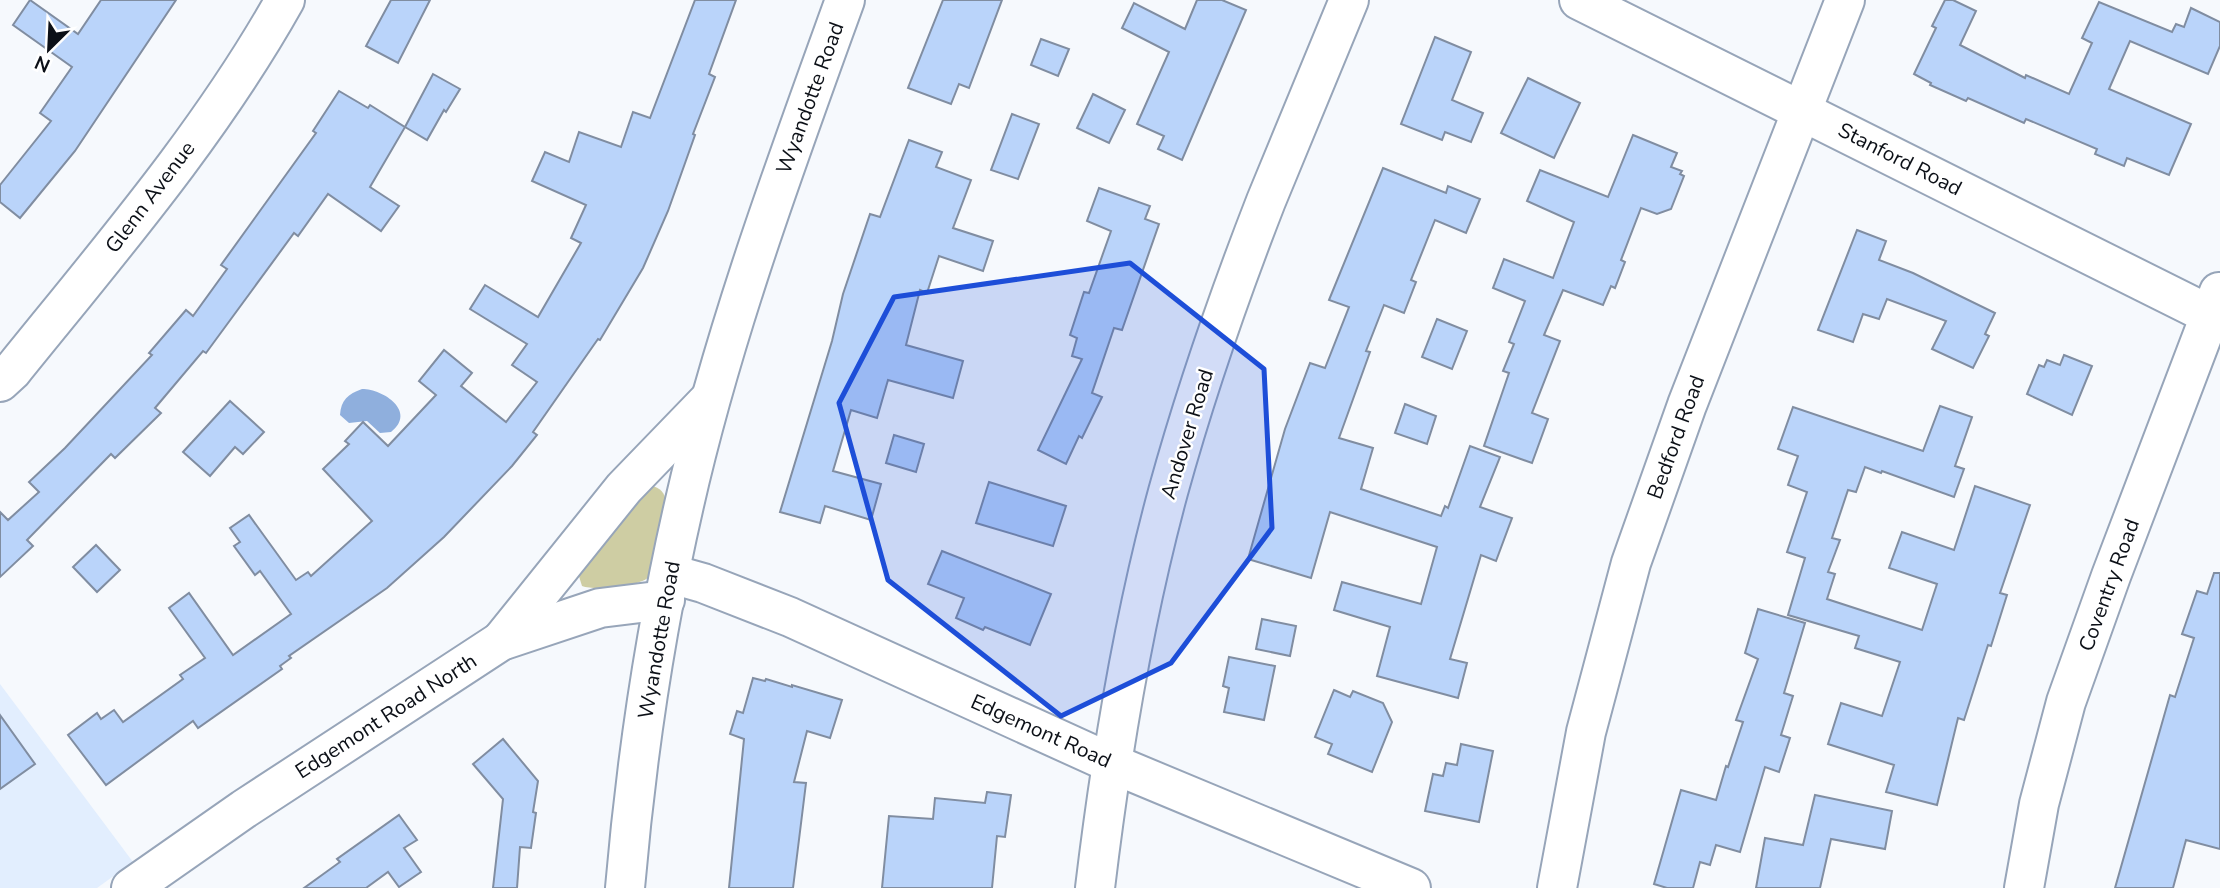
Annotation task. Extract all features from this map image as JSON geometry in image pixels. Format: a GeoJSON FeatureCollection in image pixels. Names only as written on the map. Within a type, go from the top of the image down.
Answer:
{"type":"FeatureCollection","features":[{"type":"Feature","properties":{"kind":"street","name":"Glenn Avenue"},"geometry":{"type":"LineString","coordinates":[[0,382],[12,371],[119,239],[202,127],[270,27],[285,0]]}},
{"type":"Feature","properties":{"kind":"street","name":"Wyandotte Road"},"geometry":{"type":"LineString","coordinates":[[625,888],[651,666],[684,505],[713,396],[768,213],[845,0]]}},
{"type":"Feature","properties":{"kind":"street","name":"Andover Road"},"geometry":{"type":"LineString","coordinates":[[1095,888],[1112,764],[1141,601],[1168,492],[1195,404],[1266,202],[1349,0]]}},
{"type":"Feature","properties":{"kind":"street","name":"Stanford Road"},"geometry":{"type":"LineString","coordinates":[[1579,0],[2217,308]]}},
{"type":"Feature","properties":{"kind":"street","name":"Bedford Road"},"geometry":{"type":"LineString","coordinates":[[1557,888],[1586,732],[1631,563],[1687,405],[1844,0]]}},
{"type":"Feature","properties":{"kind":"street","name":"Coventry Road"},"geometry":{"type":"LineString","coordinates":[[2024,888],[2039,804],[2066,702],[2111,576],[2217,308]]}},
{"type":"Feature","properties":{"kind":"street","name":"Wyandotte Road"},"geometry":{"type":"LineString","coordinates":[[501,640],[624,488],[713,396]]}},
{"type":"Feature","properties":{"kind":"street","name":"Edgemont Road"},"geometry":{"type":"LineString","coordinates":[[668,587],[703,583],[790,617],[1112,764],[1411,888]]}},
{"type":"Feature","properties":{"kind":"street","name":"Edgemont Road North"},"geometry":{"type":"LineString","coordinates":[[131,888],[244,809],[501,640],[668,587]]}},
{"type":"Feature","properties":{"kind":"highlighted area"},"geometry":{"type":"Polygon","coordinates":[[[1130,263],[1264,369],[1272,528],[1171,663],[1061,716],[888,580],[839,403],[894,297],[1130,263]]]}},
{"type":"Feature","properties":{"kind":"shaded area"},"geometry":{"type":"Polygon","coordinates":[[[0,684],[133,862],[97,888],[0,888],[0,684]]]}},
{"type":"Feature","properties":{"kind":"green space"},"geometry":{"type":"Polygon","coordinates":[[[651,486],[662,491],[666,502],[651,575],[638,582],[618,587],[582,586],[578,573],[581,567],[651,486]]]}},
{"type":"Feature","properties":{"kind":"water"},"geometry":{"type":"Polygon","coordinates":[[[362,389],[388,397],[399,410],[401,417],[391,432],[380,433],[367,421],[349,423],[340,415],[346,398],[362,389]]]}},
{"type":"Feature","properties":{"kind":"building"},"geometry":{"type":"Polygon","coordinates":[[[30,0],[78,34],[101,0],[176,0],[75,151],[20,218],[0,202],[0,185],[51,121],[40,113],[72,67],[13,25],[30,0]]]}},
{"type":"Feature","properties":{"kind":"building"},"geometry":{"type":"Polygon","coordinates":[[[391,0],[430,0],[398,63],[366,46],[391,0]]]}},
{"type":"Feature","properties":{"kind":"building"},"geometry":{"type":"Polygon","coordinates":[[[695,0],[736,0],[709,74],[715,77],[668,211],[643,268],[600,340],[598,339],[533,432],[537,435],[512,466],[444,537],[387,588],[289,656],[291,658],[280,666],[282,669],[198,728],[193,721],[106,785],[68,735],[97,713],[101,719],[114,710],[123,722],[183,679],[180,675],[205,658],[169,608],[189,593],[233,655],[291,614],[260,571],[255,575],[234,546],[240,542],[230,528],[249,515],[296,580],[308,572],[311,576],[372,521],[323,469],[349,444],[345,441],[363,422],[388,446],[436,395],[419,381],[444,350],[472,373],[461,386],[506,422],[537,382],[512,365],[527,344],[470,309],[485,285],[538,317],[581,243],[571,238],[586,205],[532,181],[545,152],[569,162],[579,132],[621,147],[633,112],[650,118],[695,0]]]}},
{"type":"Feature","properties":{"kind":"building"},"geometry":{"type":"Polygon","coordinates":[[[943,0],[1002,0],[969,88],[959,84],[951,104],[908,88],[943,0]]]}},
{"type":"Feature","properties":{"kind":"building"},"geometry":{"type":"Polygon","coordinates":[[[1197,0],[1222,0],[1246,10],[1182,160],[1158,149],[1164,136],[1137,124],[1169,52],[1122,28],[1134,3],[1185,29],[1197,0]]]}},
{"type":"Feature","properties":{"kind":"building"},"geometry":{"type":"Polygon","coordinates":[[[1945,0],[1953,0],[1976,11],[1960,45],[2025,78],[2026,75],[2069,94],[2092,43],[2082,38],[2099,2],[2172,32],[2176,24],[2184,27],[2191,8],[2220,22],[2220,46],[2208,74],[2130,41],[2109,89],[2191,124],[2169,175],[2127,158],[2124,166],[2095,154],[2097,149],[2026,119],[2024,123],[1968,98],[1966,101],[1930,85],[1931,83],[1914,74],[1936,28],[1932,26],[1945,0]]]}},
{"type":"Feature","properties":{"kind":"building"},"geometry":{"type":"Polygon","coordinates":[[[1435,37],[1471,52],[1452,100],[1483,113],[1471,142],[1445,132],[1442,140],[1401,124],[1435,37]]]}},
{"type":"Feature","properties":{"kind":"building"},"geometry":{"type":"Polygon","coordinates":[[[1041,39],[1069,49],[1058,76],[1031,65],[1041,39]]]}},
{"type":"Feature","properties":{"kind":"building"},"geometry":{"type":"Polygon","coordinates":[[[433,74],[460,89],[427,140],[405,127],[433,74]]]}},
{"type":"Feature","properties":{"kind":"building"},"geometry":{"type":"Polygon","coordinates":[[[1528,78],[1580,103],[1554,158],[1501,133],[1528,78]]]}},
{"type":"Feature","properties":{"kind":"building"},"geometry":{"type":"Polygon","coordinates":[[[339,91],[368,108],[370,105],[405,127],[370,187],[399,206],[381,231],[328,194],[298,236],[294,233],[206,353],[203,351],[155,408],[161,413],[115,458],[111,454],[27,540],[33,546],[0,577],[0,512],[8,520],[39,492],[29,482],[65,448],[152,355],[149,353],[186,310],[193,316],[227,269],[221,265],[316,133],[313,131],[339,91]]]}},
{"type":"Feature","properties":{"kind":"building"},"geometry":{"type":"Polygon","coordinates":[[[1093,94],[1125,110],[1109,143],[1077,128],[1093,94]]]}},
{"type":"Feature","properties":{"kind":"building"},"geometry":{"type":"Polygon","coordinates":[[[1012,114],[1039,124],[1018,179],[991,170],[1012,114]]]}},
{"type":"Feature","properties":{"kind":"building"},"geometry":{"type":"Polygon","coordinates":[[[1633,135],[1677,153],[1671,167],[1682,171],[1680,174],[1684,176],[1671,209],[1657,214],[1641,208],[1621,260],[1625,262],[1615,288],[1611,286],[1603,305],[1563,290],[1544,335],[1560,341],[1532,413],[1548,419],[1532,463],[1484,446],[1509,373],[1503,371],[1514,344],[1509,342],[1525,301],[1493,288],[1504,259],[1553,278],[1574,222],[1527,201],[1540,170],[1608,197],[1633,135]]]}},
{"type":"Feature","properties":{"kind":"building"},"geometry":{"type":"Polygon","coordinates":[[[909,140],[942,152],[936,167],[971,180],[953,228],[993,241],[983,271],[939,256],[927,293],[920,290],[906,345],[963,361],[953,398],[888,380],[877,418],[851,410],[833,471],[881,484],[871,520],[825,506],[820,523],[780,512],[832,341],[843,294],[870,214],[880,217],[909,140]]]}},
{"type":"Feature","properties":{"kind":"building"},"geometry":{"type":"Polygon","coordinates":[[[1383,168],[1446,193],[1448,186],[1480,199],[1466,233],[1435,220],[1411,280],[1416,282],[1404,313],[1384,305],[1366,351],[1370,352],[1339,438],[1373,448],[1361,489],[1441,516],[1445,506],[1448,508],[1470,446],[1500,457],[1480,507],[1512,518],[1496,561],[1481,555],[1450,659],[1467,663],[1458,698],[1377,676],[1390,627],[1334,610],[1342,582],[1421,604],[1437,547],[1330,512],[1311,578],[1248,559],[1285,429],[1310,363],[1325,368],[1349,307],[1329,300],[1383,168]]]}},
{"type":"Feature","properties":{"kind":"building"},"geometry":{"type":"Polygon","coordinates":[[[1099,188],[1150,206],[1145,219],[1159,224],[1122,330],[1114,328],[1092,393],[1102,397],[1066,464],[1038,450],[1082,359],[1072,356],[1077,338],[1070,335],[1084,292],[1089,293],[1111,231],[1087,221],[1099,188]]]}},
{"type":"Feature","properties":{"kind":"building"},"geometry":{"type":"Polygon","coordinates":[[[1857,230],[1886,241],[1879,260],[1913,273],[1995,313],[1985,334],[1989,336],[1973,368],[1932,349],[1946,321],[1887,299],[1879,319],[1863,314],[1853,342],[1818,330],[1857,230]]]}},
{"type":"Feature","properties":{"kind":"building"},"geometry":{"type":"Polygon","coordinates":[[[1437,319],[1467,331],[1452,369],[1422,357],[1437,319]]]}},
{"type":"Feature","properties":{"kind":"building"},"geometry":{"type":"Polygon","coordinates":[[[2064,355],[2092,366],[2072,415],[2027,394],[2039,365],[2044,367],[2047,360],[2060,365],[2064,355]]]}},
{"type":"Feature","properties":{"kind":"building"},"geometry":{"type":"Polygon","coordinates":[[[230,401],[264,432],[243,454],[235,447],[210,476],[183,452],[230,401]]]}},
{"type":"Feature","properties":{"kind":"building"},"geometry":{"type":"Polygon","coordinates":[[[1405,404],[1436,416],[1427,444],[1395,433],[1405,404]]]}},
{"type":"Feature","properties":{"kind":"building"},"geometry":{"type":"Polygon","coordinates":[[[1940,406],[1972,417],[1955,466],[1964,469],[1954,497],[1865,467],[1856,492],[1848,490],[1832,538],[1840,540],[1828,572],[1835,574],[1827,599],[1922,630],[1937,584],[1889,568],[1902,532],[1954,550],[1975,486],[2030,505],[2000,593],[2007,595],[1991,646],[1988,645],[1964,720],[1958,718],[1937,805],[1886,792],[1894,765],[1828,744],[1841,703],[1882,716],[1900,662],[1855,648],[1859,636],[1788,615],[1805,558],[1787,552],[1807,492],[1788,485],[1798,456],[1778,449],[1793,407],[1923,451],[1940,406]]]}},
{"type":"Feature","properties":{"kind":"building"},"geometry":{"type":"Polygon","coordinates":[[[894,435],[924,444],[916,472],[886,463],[894,435]]]}},
{"type":"Feature","properties":{"kind":"building"},"geometry":{"type":"Polygon","coordinates":[[[989,482],[1066,506],[1053,546],[976,523],[989,482]]]}},
{"type":"Feature","properties":{"kind":"building"},"geometry":{"type":"Polygon","coordinates":[[[96,545],[120,570],[97,592],[73,567],[96,545]]]}},
{"type":"Feature","properties":{"kind":"building"},"geometry":{"type":"Polygon","coordinates":[[[942,551],[1051,594],[1030,645],[956,618],[964,598],[928,584],[942,551]]]}},
{"type":"Feature","properties":{"kind":"building"},"geometry":{"type":"Polygon","coordinates":[[[2214,573],[2220,573],[2220,849],[2186,840],[2173,888],[2115,888],[2170,695],[2175,697],[2194,638],[2182,634],[2197,591],[2207,594],[2214,573]]]}},
{"type":"Feature","properties":{"kind":"building"},"geometry":{"type":"Polygon","coordinates":[[[1758,609],[1805,623],[1784,693],[1793,696],[1781,735],[1790,738],[1779,772],[1765,767],[1740,852],[1716,845],[1710,865],[1700,862],[1693,888],[1667,888],[1654,884],[1681,790],[1716,800],[1743,722],[1736,720],[1758,659],[1745,653],[1758,609]]]}},
{"type":"Feature","properties":{"kind":"building"},"geometry":{"type":"Polygon","coordinates":[[[1262,619],[1296,626],[1290,656],[1256,649],[1262,619]]]}},
{"type":"Feature","properties":{"kind":"building"},"geometry":{"type":"Polygon","coordinates":[[[1229,657],[1275,666],[1264,720],[1224,712],[1229,688],[1223,686],[1229,657]]]}},
{"type":"Feature","properties":{"kind":"building"},"geometry":{"type":"Polygon","coordinates":[[[753,678],[792,685],[842,700],[830,738],[807,731],[794,782],[806,783],[793,888],[729,888],[744,739],[730,734],[737,711],[743,713],[753,678]]]}},
{"type":"Feature","properties":{"kind":"building"},"geometry":{"type":"Polygon","coordinates":[[[1334,690],[1350,697],[1353,691],[1383,703],[1392,722],[1372,772],[1328,754],[1332,744],[1315,737],[1334,690]]]}},
{"type":"Feature","properties":{"kind":"building"},"geometry":{"type":"Polygon","coordinates":[[[0,715],[35,764],[0,789],[0,715]]]}},
{"type":"Feature","properties":{"kind":"building"},"geometry":{"type":"Polygon","coordinates":[[[503,739],[538,781],[531,848],[520,847],[517,888],[493,888],[503,799],[473,764],[503,739]]]}},
{"type":"Feature","properties":{"kind":"building"},"geometry":{"type":"Polygon","coordinates":[[[1461,744],[1493,751],[1479,822],[1425,811],[1433,774],[1443,776],[1446,763],[1457,765],[1461,744]]]}},
{"type":"Feature","properties":{"kind":"building"},"geometry":{"type":"Polygon","coordinates":[[[987,792],[1011,795],[1005,837],[997,836],[992,888],[882,888],[889,816],[933,819],[935,798],[985,803],[987,792]]]}},
{"type":"Feature","properties":{"kind":"building"},"geometry":{"type":"Polygon","coordinates":[[[1815,795],[1892,811],[1885,849],[1831,839],[1820,888],[1756,888],[1765,838],[1803,845],[1815,795]]]}},
{"type":"Feature","properties":{"kind":"building"},"geometry":{"type":"Polygon","coordinates":[[[399,815],[417,840],[404,848],[421,872],[399,887],[388,872],[366,888],[304,888],[340,862],[337,859],[399,815]]]}}]}
